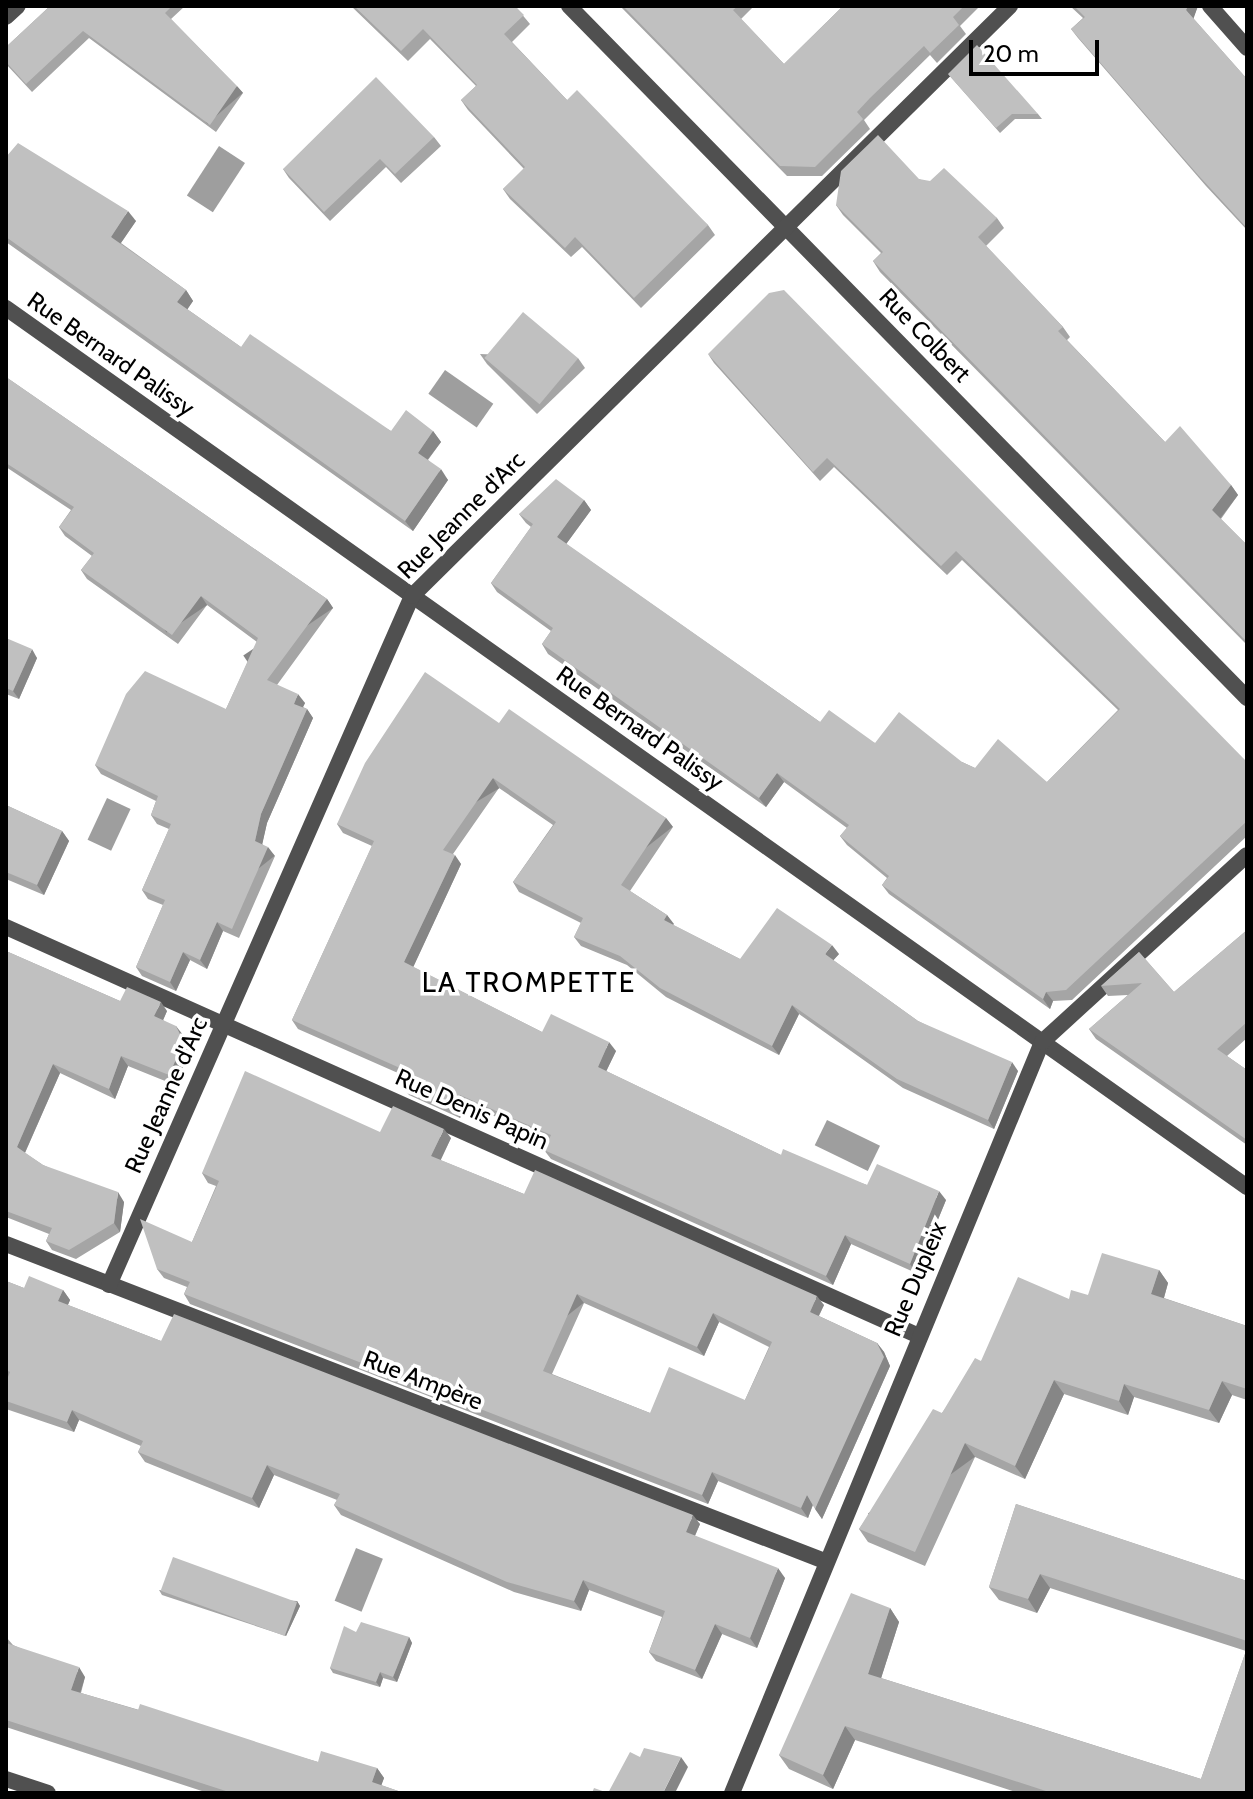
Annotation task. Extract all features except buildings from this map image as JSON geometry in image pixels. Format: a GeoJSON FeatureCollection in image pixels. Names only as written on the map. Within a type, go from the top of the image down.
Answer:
{"type":"FeatureCollection","features":[{"type":"Feature","properties":{"kind":"street"},"geometry":{"type":"LineString","coordinates":[[6,17],[18,6]]}},
{"type":"Feature","properties":{"kind":"street","name":"Rue Colbert"},"geometry":{"type":"LineString","coordinates":[[569,6],[1247,698]]}},
{"type":"Feature","properties":{"kind":"street","name":"Rue Jeanne d'Arc"},"geometry":{"type":"LineString","coordinates":[[109,1285],[412,596],[1010,6]]}},
{"type":"Feature","properties":{"kind":"street"},"geometry":{"type":"LineString","coordinates":[[1210,6],[1247,48]]}},
{"type":"Feature","properties":{"kind":"street","name":"Rue Bernard Palissy"},"geometry":{"type":"LineString","coordinates":[[6,308],[1247,1187]]}},
{"type":"Feature","properties":{"kind":"street","name":"Rue Dupleix"},"geometry":{"type":"LineString","coordinates":[[732,1793],[822,1560],[1042,1042],[1247,855]]}},
{"type":"Feature","properties":{"kind":"street","name":"Rue Denis Papin"},"geometry":{"type":"LineString","coordinates":[[6,927],[917,1335]]}},
{"type":"Feature","properties":{"kind":"street","name":"Rue Ampère"},"geometry":{"type":"LineString","coordinates":[[6,1244],[822,1560]]}},
{"type":"Feature","properties":{"kind":"street"},"geometry":{"type":"LineString","coordinates":[[6,1779],[48,1793]]}},
{"type":"Feature","properties":{"kind":"shaded area"},"geometry":{"type":"Polygon","coordinates":[[[219,146],[245,163],[213,212],[187,195],[219,146]]]}},
{"type":"Feature","properties":{"kind":"shaded area"},"geometry":{"type":"Polygon","coordinates":[[[445,370],[493,404],[477,428],[428,394],[445,370]]]}},
{"type":"Feature","properties":{"kind":"shaded area"},"geometry":{"type":"Polygon","coordinates":[[[107,798],[131,809],[111,851],[88,840],[107,798]]]}},
{"type":"Feature","properties":{"kind":"shaded area"},"geometry":{"type":"Polygon","coordinates":[[[827,1120],[880,1146],[868,1171],[815,1145],[827,1120]]]}},
{"type":"Feature","properties":{"kind":"shaded area"},"geometry":{"type":"Polygon","coordinates":[[[356,1548],[383,1559],[362,1612],[335,1601],[356,1548]]]}},
{"type":"Feature","properties":{"kind":"district","name":"LA TROMPETTE"},"geometry":{"type":"Point","coordinates":[529,982]}}]}
